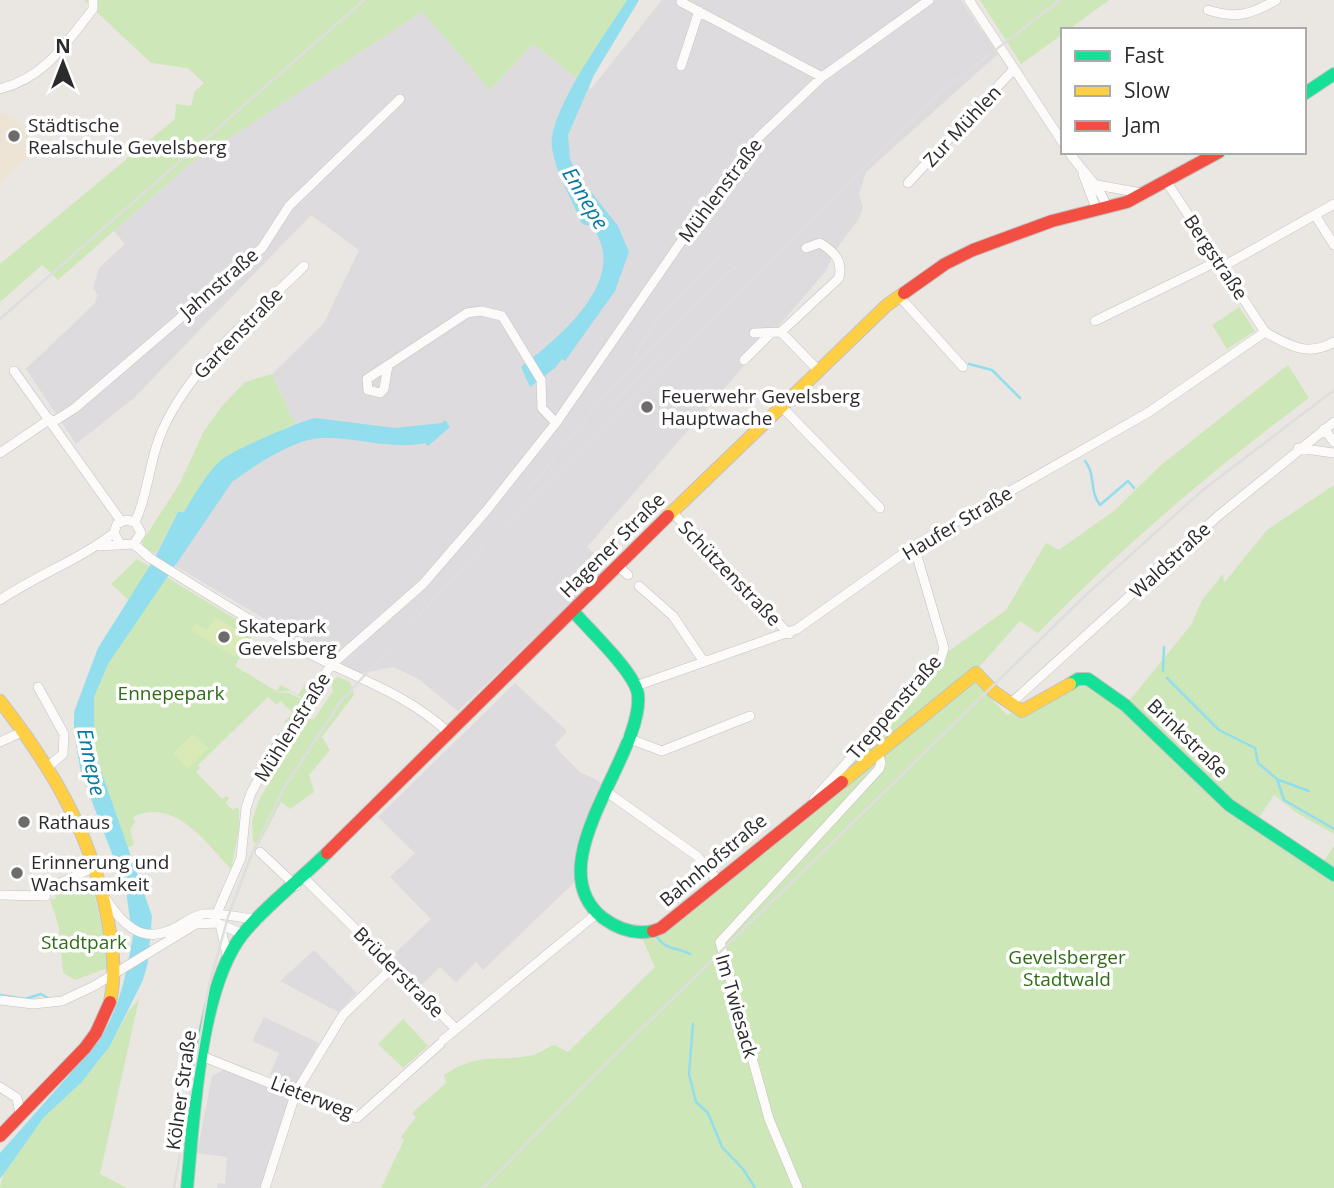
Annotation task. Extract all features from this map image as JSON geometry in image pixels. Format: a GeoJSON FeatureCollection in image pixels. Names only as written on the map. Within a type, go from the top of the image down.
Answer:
{"type":"FeatureCollection","features":[{"type":"Feature","properties":{"kind":"main road"},"geometry":{"type":"LineString","coordinates":[[1306,93],[1334,74]]}},
{"type":"Feature","properties":{"kind":"main road","name":"Hagener Straße"},"geometry":{"type":"LineString","coordinates":[[215,997],[227,954],[243,934],[300,882],[573,611],[623,570],[672,512],[862,326],[945,264],[990,242],[1101,207],[1119,205],[1215,154]]}},
{"type":"Feature","properties":{"kind":"main road"},"geometry":{"type":"LineString","coordinates":[[573,611],[604,644],[636,686],[636,707],[627,738],[604,790],[584,850],[584,892],[595,915]]}},
{"type":"Feature","properties":{"kind":"main road","name":"Bahnhofstraße"},"geometry":{"type":"LineString","coordinates":[[595,915],[640,934],[662,928],[976,673],[1010,704]]}},
{"type":"Feature","properties":{"kind":"main road","name":"Brinkstraße"},"geometry":{"type":"LineString","coordinates":[[1010,704],[1022,711],[1078,679],[1088,679],[1125,705],[1229,805],[1287,841],[1334,875]]}},
{"type":"Feature","properties":{"kind":"main road"},"geometry":{"type":"LineString","coordinates":[[0,701],[50,766],[80,821],[97,866],[114,953],[108,1008],[94,1036],[0,1136]]}},
{"type":"Feature","properties":{"kind":"main road","name":"Kölner Straße"},"geometry":{"type":"LineString","coordinates":[[187,1188],[204,1056],[215,997]]}},
{"type":"Feature","properties":{"kind":"street"},"geometry":{"type":"LineString","coordinates":[[0,89],[31,78],[47,65],[93,9],[93,0]]}},
{"type":"Feature","properties":{"kind":"street","name":"Mühlenstraße"},"geometry":{"type":"LineString","coordinates":[[219,919],[241,858],[251,793],[276,746],[298,718],[331,665],[423,584],[486,511],[556,423],[683,239],[759,137],[822,77],[929,0]]}},
{"type":"Feature","properties":{"kind":"street"},"geometry":{"type":"LineString","coordinates":[[969,0],[1061,140]]}},
{"type":"Feature","properties":{"kind":"street"},"geometry":{"type":"LineString","coordinates":[[1208,10],[1229,17],[1245,16],[1276,0]]}},
{"type":"Feature","properties":{"kind":"street"},"geometry":{"type":"LineString","coordinates":[[681,2],[822,77]]}},
{"type":"Feature","properties":{"kind":"street"},"geometry":{"type":"LineString","coordinates":[[681,66],[699,11]]}},
{"type":"Feature","properties":{"kind":"street","name":"Zur Mühlen"},"geometry":{"type":"LineString","coordinates":[[908,183],[1014,69]]}},
{"type":"Feature","properties":{"kind":"street","name":"Jahnstraße"},"geometry":{"type":"LineString","coordinates":[[0,453],[75,408],[262,248],[289,206],[400,99]]}},
{"type":"Feature","properties":{"kind":"street"},"geometry":{"type":"LineString","coordinates":[[1070,154],[1101,207]]}},
{"type":"Feature","properties":{"kind":"street"},"geometry":{"type":"LineString","coordinates":[[1083,174],[1095,184],[1141,193]]}},
{"type":"Feature","properties":{"kind":"street","name":"Bergstraße"},"geometry":{"type":"LineString","coordinates":[[1166,181],[1265,332]]}},
{"type":"Feature","properties":{"kind":"street"},"geometry":{"type":"LineString","coordinates":[[1095,184],[1101,207]]}},
{"type":"Feature","properties":{"kind":"street"},"geometry":{"type":"LineString","coordinates":[[1095,321],[1220,264],[1334,204]]}},
{"type":"Feature","properties":{"kind":"street"},"geometry":{"type":"LineString","coordinates":[[1315,215],[1334,244]]}},
{"type":"Feature","properties":{"kind":"street"},"geometry":{"type":"LineString","coordinates":[[744,360],[839,278],[841,263],[830,250],[820,243],[806,248]]}},
{"type":"Feature","properties":{"kind":"street","name":"Gartenstraße"},"geometry":{"type":"LineString","coordinates":[[135,522],[155,447],[179,398],[211,357],[304,266]]}},
{"type":"Feature","properties":{"kind":"street"},"geometry":{"type":"LineString","coordinates":[[899,296],[963,367]]}},
{"type":"Feature","properties":{"kind":"street"},"geometry":{"type":"LineString","coordinates":[[387,365],[467,313],[481,311],[502,316],[531,360],[541,380],[542,408],[556,423]]}},
{"type":"Feature","properties":{"kind":"street"},"geometry":{"type":"LineString","coordinates":[[754,333],[776,332],[818,370]]}},
{"type":"Feature","properties":{"kind":"street"},"geometry":{"type":"LineString","coordinates":[[1265,332],[1290,346],[1311,352],[1334,342]]}},
{"type":"Feature","properties":{"kind":"street","name":"Haufer Straße"},"geometry":{"type":"LineString","coordinates":[[636,686],[789,634],[914,546],[1149,412],[1265,332]]}},
{"type":"Feature","properties":{"kind":"street"},"geometry":{"type":"LineString","coordinates":[[14,371],[121,521]]}},
{"type":"Feature","properties":{"kind":"street"},"geometry":{"type":"LineString","coordinates":[[782,407],[880,508]]}},
{"type":"Feature","properties":{"kind":"street","name":"Waldstraße"},"geometry":{"type":"LineString","coordinates":[[1010,704],[1218,516],[1298,448],[1334,422]]}},
{"type":"Feature","properties":{"kind":"street"},"geometry":{"type":"LineString","coordinates":[[1324,429],[1334,443]]}},
{"type":"Feature","properties":{"kind":"street"},"geometry":{"type":"LineString","coordinates":[[1298,448],[1334,453]]}},
{"type":"Feature","properties":{"kind":"street","name":"Schützenstraße"},"geometry":{"type":"LineString","coordinates":[[672,512],[789,634]]}},
{"type":"Feature","properties":{"kind":"street"},"geometry":{"type":"LineString","coordinates":[[121,521],[135,522],[141,533],[134,544]]}},
{"type":"Feature","properties":{"kind":"street"},"geometry":{"type":"LineString","coordinates":[[0,600],[97,546],[114,534],[121,521]]}},
{"type":"Feature","properties":{"kind":"street"},"geometry":{"type":"LineString","coordinates":[[114,534],[120,544]]}},
{"type":"Feature","properties":{"kind":"street"},"geometry":{"type":"LineString","coordinates":[[97,546],[134,544],[175,574],[331,665],[426,711],[449,733]]}},
{"type":"Feature","properties":{"kind":"street","name":"Treppenstraße"},"geometry":{"type":"LineString","coordinates":[[801,813],[941,658],[944,648],[914,546]]}},
{"type":"Feature","properties":{"kind":"street"},"geometry":{"type":"LineString","coordinates":[[639,586],[673,616],[705,662]]}},
{"type":"Feature","properties":{"kind":"street"},"geometry":{"type":"LineString","coordinates":[[38,687],[64,734],[63,754],[50,766]]}},
{"type":"Feature","properties":{"kind":"street"},"geometry":{"type":"LineString","coordinates":[[627,738],[662,751],[750,716]]}},
{"type":"Feature","properties":{"kind":"street"},"geometry":{"type":"LineString","coordinates":[[0,742],[24,731]]}},
{"type":"Feature","properties":{"kind":"street","name":"Im Twiesack"},"geometry":{"type":"LineString","coordinates":[[798,1188],[769,1119],[720,942],[879,769],[881,763],[878,753]]}},
{"type":"Feature","properties":{"kind":"street"},"geometry":{"type":"LineString","coordinates":[[604,790],[697,856],[718,881]]}},
{"type":"Feature","properties":{"kind":"street","name":"Brüderstraße"},"geometry":{"type":"LineString","coordinates":[[260,852],[300,882],[456,1029],[595,915]]}},
{"type":"Feature","properties":{"kind":"street"},"geometry":{"type":"LineString","coordinates":[[0,895],[46,896],[44,890],[97,866]]}},
{"type":"Feature","properties":{"kind":"street"},"geometry":{"type":"LineString","coordinates":[[103,894],[129,928],[154,933],[170,930],[194,917],[258,920]]}},
{"type":"Feature","properties":{"kind":"street"},"geometry":{"type":"LineString","coordinates":[[219,919],[227,954]]}},
{"type":"Feature","properties":{"kind":"street"},"geometry":{"type":"LineString","coordinates":[[0,1000],[33,1004],[62,1001],[94,986],[197,923],[219,919],[243,934]]}},
{"type":"Feature","properties":{"kind":"street"},"geometry":{"type":"LineString","coordinates":[[265,1188],[296,1092],[343,1015],[393,967]]}},
{"type":"Feature","properties":{"kind":"street","name":"Lieterweg"},"geometry":{"type":"LineString","coordinates":[[204,1056],[357,1118],[456,1029]]}},
{"type":"Feature","properties":{"kind":"street"},"geometry":{"type":"LineString","coordinates":[[0,1087],[16,1098],[20,1113]]}},
{"type":"Feature","properties":{"kind":"shaded area"},"geometry":{"type":"Polygon","coordinates":[[[662,0],[961,0],[998,54],[866,172],[859,194],[863,208],[858,220],[834,252],[826,271],[587,547],[608,567],[458,711],[417,678],[393,667],[358,674],[153,553],[158,550],[178,512],[295,424],[272,374],[324,323],[359,250],[311,215],[134,398],[76,444],[26,369],[94,304],[98,295],[93,289],[99,268],[125,244],[114,231],[191,163],[422,12],[490,90],[533,44],[591,89],[662,0]]]}},
{"type":"Feature","properties":{"kind":"shaded area","name":"Städtische Realschule Gevelsberg"},"geometry":{"type":"Polygon","coordinates":[[[0,112],[15,117],[40,155],[21,161],[0,186],[0,112]]]}},
{"type":"Feature","properties":{"kind":"shaded area"},"geometry":{"type":"Polygon","coordinates":[[[515,683],[567,731],[555,745],[559,751],[580,772],[599,781],[604,790],[582,875],[483,970],[476,962],[456,982],[440,967],[420,986],[392,956],[431,919],[390,877],[415,853],[378,817],[515,683]]]}},
{"type":"Feature","properties":{"kind":"shaded area"},"geometry":{"type":"Polygon","coordinates":[[[314,950],[357,993],[338,1012],[280,981],[314,950]]]}},
{"type":"Feature","properties":{"kind":"shaded area"},"geometry":{"type":"Polygon","coordinates":[[[264,1017],[319,1043],[296,1085],[270,1074],[279,1053],[252,1041],[264,1017]]]}},
{"type":"Feature","properties":{"kind":"shaded area"},"geometry":{"type":"Polygon","coordinates":[[[224,1070],[290,1096],[265,1188],[217,1188],[218,1183],[225,1184],[227,1157],[197,1153],[212,1076],[224,1070]]]}},
{"type":"Feature","properties":{"kind":"green space"},"geometry":{"type":"Polygon","coordinates":[[[84,0],[627,0],[578,79],[533,44],[490,90],[422,12],[191,163],[58,280],[42,265],[0,302],[0,264],[175,119],[176,104],[191,106],[195,91],[204,83],[188,68],[151,63],[84,0]]]}},
{"type":"Feature","properties":{"kind":"green space"},"geometry":{"type":"Polygon","coordinates":[[[980,0],[1109,0],[1071,28],[1061,28],[1061,35],[1021,64],[980,0]]]}},
{"type":"Feature","properties":{"kind":"green space"},"geometry":{"type":"Polygon","coordinates":[[[1239,307],[1255,331],[1227,349],[1212,325],[1239,307]]]}},
{"type":"Feature","properties":{"kind":"green space","name":"Gevelsberger Stadtwald"},"geometry":{"type":"Polygon","coordinates":[[[1288,365],[1309,398],[1169,510],[1102,570],[1038,633],[1020,621],[970,677],[1007,715],[1077,678],[1125,706],[1191,625],[1202,600],[1223,574],[1224,583],[1267,530],[1334,485],[1334,834],[1297,813],[1274,795],[1258,819],[1322,864],[1334,846],[1334,1188],[381,1188],[404,1140],[401,1137],[416,1117],[412,1113],[446,1083],[444,1075],[477,1060],[529,1056],[554,1045],[568,1052],[655,967],[640,934],[652,932],[801,813],[942,656],[1006,610],[1046,543],[1059,550],[1115,510],[1161,465],[1288,365]]]}},
{"type":"Feature","properties":{"kind":"green space"},"geometry":{"type":"Polygon","coordinates":[[[272,374],[295,424],[219,462],[184,512],[178,512],[158,550],[153,553],[144,548],[142,542],[180,483],[204,431],[222,406],[245,382],[272,374]]]}},
{"type":"Feature","properties":{"kind":"green space","name":"Ennepepark"},"geometry":{"type":"Polygon","coordinates":[[[137,559],[255,631],[235,666],[276,691],[281,685],[298,695],[306,683],[312,686],[304,699],[290,691],[271,692],[289,693],[303,700],[287,724],[284,722],[293,713],[281,701],[277,705],[268,697],[198,765],[200,768],[196,772],[222,799],[227,796],[229,798],[226,803],[233,810],[237,807],[239,810],[239,830],[231,869],[188,826],[163,813],[148,812],[133,817],[135,822],[130,830],[134,845],[127,848],[98,768],[91,726],[92,705],[97,686],[111,657],[142,612],[111,584],[137,559]]]}},
{"type":"Feature","properties":{"kind":"green space","name":"Skatepark Gevelsberg"},"geometry":{"type":"Polygon","coordinates":[[[215,617],[247,636],[235,657],[191,630],[195,623],[207,630],[215,617]]]}},
{"type":"Feature","properties":{"kind":"green space"},"geometry":{"type":"Polygon","coordinates":[[[338,677],[350,682],[354,695],[322,737],[330,750],[309,775],[314,792],[290,809],[281,802],[259,844],[253,842],[252,821],[259,800],[306,719],[314,719],[333,691],[331,682],[338,677]]]}},
{"type":"Feature","properties":{"kind":"green space"},"geometry":{"type":"Polygon","coordinates":[[[193,734],[208,749],[188,768],[173,753],[193,734]]]}},
{"type":"Feature","properties":{"kind":"green space","name":"Stadtpark"},"geometry":{"type":"Polygon","coordinates":[[[84,877],[92,880],[110,967],[75,980],[63,973],[59,928],[49,896],[52,900],[56,898],[53,891],[84,877]]]}},
{"type":"Feature","properties":{"kind":"green space"},"geometry":{"type":"Polygon","coordinates":[[[139,999],[100,1174],[127,1188],[0,1188],[4,1171],[44,1117],[81,1083],[110,1046],[128,1012],[139,999]]]}},
{"type":"Feature","properties":{"kind":"green space"},"geometry":{"type":"Polygon","coordinates":[[[403,1019],[428,1046],[403,1068],[378,1044],[403,1019]]]}},
{"type":"Feature","properties":{"kind":"water","name":"Ennepe"},"geometry":{"type":"Polygon","coordinates":[[[627,0],[639,0],[594,75],[568,135],[570,159],[576,173],[618,226],[629,252],[615,291],[565,361],[562,359],[555,368],[530,387],[521,367],[554,340],[586,305],[597,285],[603,265],[602,246],[591,226],[582,224],[557,168],[552,148],[553,133],[568,94],[627,0]]]}},
{"type":"Feature","properties":{"kind":"water","name":"Ennepe"},"geometry":{"type":"Polygon","coordinates":[[[315,418],[395,428],[442,423],[445,420],[450,427],[428,446],[425,443],[400,445],[336,438],[312,439],[275,454],[232,482],[108,664],[94,697],[94,751],[152,916],[148,962],[143,980],[110,1046],[81,1083],[44,1117],[0,1179],[0,1153],[99,1041],[119,999],[130,955],[135,924],[130,920],[126,890],[81,773],[74,733],[74,712],[98,648],[156,556],[178,512],[184,512],[219,462],[250,444],[315,418]]]}},
{"type":"Feature","properties":{"kind":"waterway"},"geometry":{"type":"LineString","coordinates":[[969,364],[992,370],[1020,398]]}},
{"type":"Feature","properties":{"kind":"waterway"},"geometry":{"type":"LineString","coordinates":[[1085,461],[1100,505],[1128,481],[1134,488]]}},
{"type":"Feature","properties":{"kind":"waterway"},"geometry":{"type":"LineString","coordinates":[[1163,671],[1164,647]]}},
{"type":"Feature","properties":{"kind":"waterway"},"geometry":{"type":"LineString","coordinates":[[1167,678],[1219,730],[1255,748],[1258,763],[1277,779],[1284,800],[1334,829]]}},
{"type":"Feature","properties":{"kind":"waterway"},"geometry":{"type":"LineString","coordinates":[[1279,780],[1309,791]]}},
{"type":"Feature","properties":{"kind":"waterway"},"geometry":{"type":"LineString","coordinates":[[656,935],[667,946],[690,954]]}},
{"type":"Feature","properties":{"kind":"waterway"},"geometry":{"type":"LineString","coordinates":[[0,995],[25,999],[41,994],[50,999]]}},
{"type":"Feature","properties":{"kind":"waterway"},"geometry":{"type":"LineString","coordinates":[[693,1024],[689,1074],[696,1102],[708,1113],[722,1147],[743,1169],[755,1188]]}},
{"type":"Feature","properties":{"kind":"railway"},"geometry":{"type":"LineString","coordinates":[[0,319],[364,0]]}},
{"type":"Feature","properties":{"kind":"railway"},"geometry":{"type":"LineString","coordinates":[[174,1188],[209,986],[228,917],[251,856],[284,788],[341,701],[478,551],[936,96],[1060,0]]}},
{"type":"Feature","properties":{"kind":"railway"},"geometry":{"type":"LineString","coordinates":[[634,357],[657,320],[721,254]]}},
{"type":"Feature","properties":{"kind":"railway"},"geometry":{"type":"LineString","coordinates":[[529,489],[609,390],[736,266]]}},
{"type":"Feature","properties":{"kind":"railway"},"geometry":{"type":"LineString","coordinates":[[611,406],[666,348]]}},
{"type":"Feature","properties":{"kind":"railway"},"geometry":{"type":"LineString","coordinates":[[483,1188],[623,1047],[1087,594],[1203,490],[1334,390]]}},
{"type":"Feature","properties":{"kind":"traffic: fast"},"geometry":{"type":"LineString","coordinates":[[1306,93],[1334,74]]}},
{"type":"Feature","properties":{"kind":"traffic: fast"},"geometry":{"type":"LineString","coordinates":[[573,611],[621,664],[638,695],[635,720],[626,748],[597,809],[586,840],[581,869],[585,896],[603,918],[615,925],[633,932],[653,931]]}},
{"type":"Feature","properties":{"kind":"traffic: fast"},"geometry":{"type":"LineString","coordinates":[[1070,684],[1078,679],[1088,679],[1125,705],[1229,805],[1334,875]]}},
{"type":"Feature","properties":{"kind":"traffic: fast"},"geometry":{"type":"LineString","coordinates":[[187,1188],[201,1056],[216,988],[228,959],[251,924],[327,853]]}},
{"type":"Feature","properties":{"kind":"traffic: slow"},"geometry":{"type":"LineString","coordinates":[[668,516],[887,305],[904,293]]}},
{"type":"Feature","properties":{"kind":"traffic: slow"},"geometry":{"type":"LineString","coordinates":[[842,782],[976,673],[994,692],[1022,711],[1070,684]]}},
{"type":"Feature","properties":{"kind":"traffic: slow"},"geometry":{"type":"LineString","coordinates":[[0,701],[51,774],[89,853],[99,881],[112,945],[113,979],[110,1002]]}},
{"type":"Feature","properties":{"kind":"traffic: jam"},"geometry":{"type":"LineString","coordinates":[[904,293],[945,264],[973,250],[1052,221],[1127,202],[1215,154]]}},
{"type":"Feature","properties":{"kind":"traffic: jam"},"geometry":{"type":"LineString","coordinates":[[327,853],[668,516]]}},
{"type":"Feature","properties":{"kind":"traffic: jam"},"geometry":{"type":"LineString","coordinates":[[653,931],[661,928],[842,782]]}},
{"type":"Feature","properties":{"kind":"traffic: jam"},"geometry":{"type":"LineString","coordinates":[[0,1136],[85,1048],[96,1033],[110,1002]]}},
{"type":"Feature","properties":{"kind":"place","name":"Städtische Realschule Gevelsberg"},"geometry":{"type":"Point","coordinates":[14,136]}},
{"type":"Feature","properties":{"kind":"place","name":"Feuerwehr Gevelsberg Hauptwache"},"geometry":{"type":"Point","coordinates":[647,407]}},
{"type":"Feature","properties":{"kind":"place","name":"Skatepark Gevelsberg"},"geometry":{"type":"Point","coordinates":[224,637]}},
{"type":"Feature","properties":{"kind":"place","name":"Rathaus"},"geometry":{"type":"Point","coordinates":[24,822]}},
{"type":"Feature","properties":{"kind":"place","name":"Erinnerung und Wachsamkeit"},"geometry":{"type":"Point","coordinates":[17,873]}}]}
